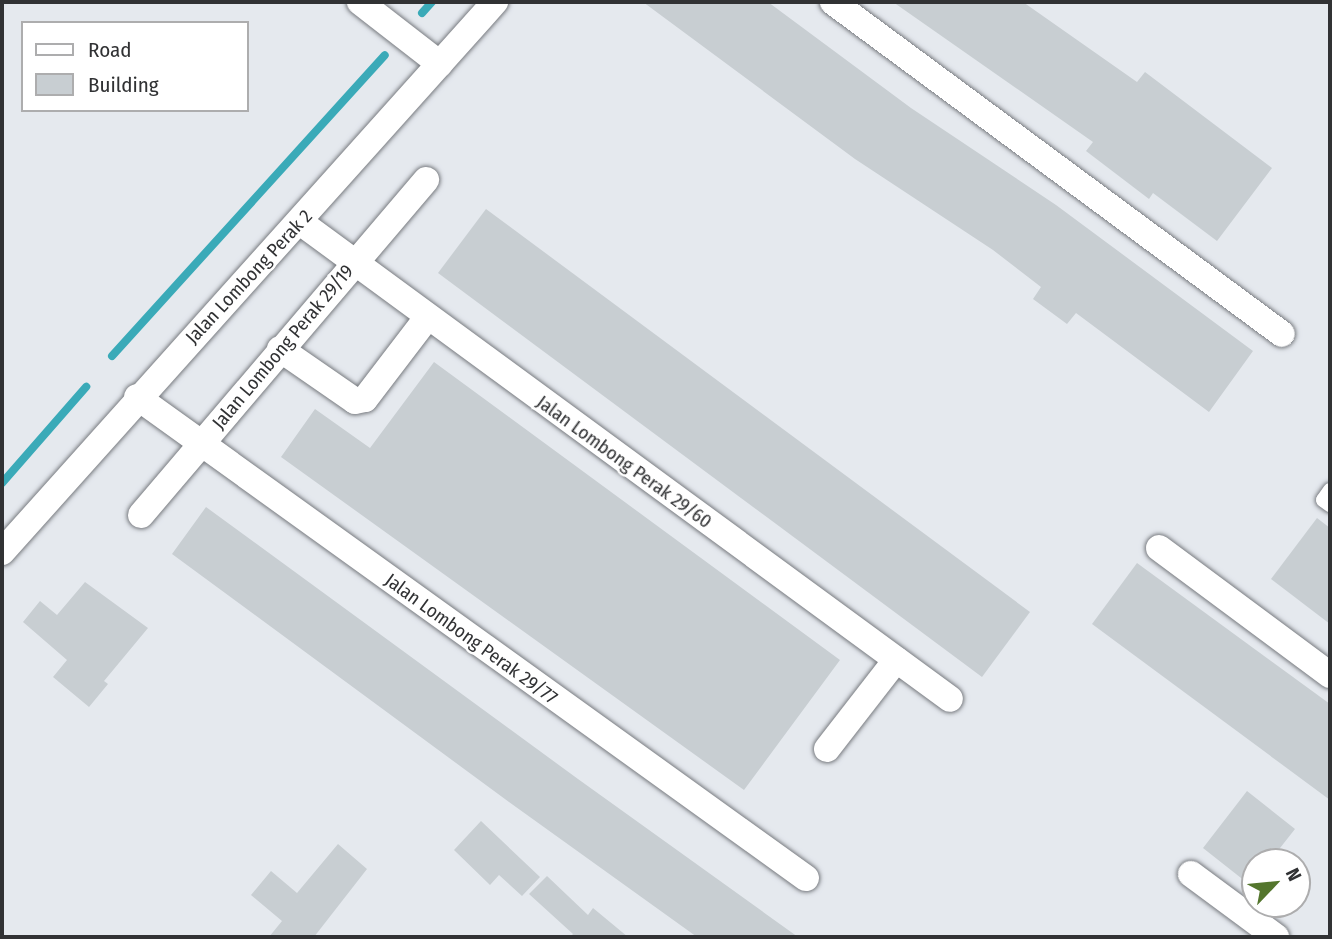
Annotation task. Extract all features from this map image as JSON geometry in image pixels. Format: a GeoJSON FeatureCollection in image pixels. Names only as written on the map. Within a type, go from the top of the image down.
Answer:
{"type":"FeatureCollection","features":[{"type":"Feature","properties":{"kind":"street"},"geometry":{"type":"LineString","coordinates":[[360,2],[440,64]]}},
{"type":"Feature","properties":{"kind":"street","name":"Jalan Lombong Perak 2"},"geometry":{"type":"LineString","coordinates":[[2,552],[137,397],[300,222],[495,2]]}},
{"type":"Feature","properties":{"kind":"street"},"geometry":{"type":"LineString","coordinates":[[833,2],[1282,334]]}},
{"type":"Feature","properties":{"kind":"street","name":"Jalan Lombong Perak 29/19"},"geometry":{"type":"LineString","coordinates":[[141,515],[426,180]]}},
{"type":"Feature","properties":{"kind":"street","name":"Jalan Lombong Perak 29/60"},"geometry":{"type":"LineString","coordinates":[[300,222],[353,264],[950,699]]}},
{"type":"Feature","properties":{"kind":"street"},"geometry":{"type":"LineString","coordinates":[[280,349],[355,401],[365,399],[427,318]]}},
{"type":"Feature","properties":{"kind":"street","name":"Jalan Lombong Perak 29/77"},"geometry":{"type":"LineString","coordinates":[[137,397],[806,878]]}},
{"type":"Feature","properties":{"kind":"street"},"geometry":{"type":"LineString","coordinates":[[1159,548],[1330,675]]}},
{"type":"Feature","properties":{"kind":"street"},"geometry":{"type":"LineString","coordinates":[[827,749],[897,660]]}},
{"type":"Feature","properties":{"kind":"street"},"geometry":{"type":"LineString","coordinates":[[1191,874],[1276,937]]}},
{"type":"Feature","properties":{"kind":"lane"},"geometry":{"type":"LineString","coordinates":[[1330,490],[1323,500],[1330,505]]}},
{"type":"Feature","properties":{"kind":"building"},"geometry":{"type":"Polygon","coordinates":[[[643,2],[768,2],[911,108],[1056,205],[1253,351],[1209,412],[1076,313],[1067,324],[1033,299],[1041,287],[993,250],[855,159],[643,2]]]}},
{"type":"Feature","properties":{"kind":"building"},"geometry":{"type":"Polygon","coordinates":[[[893,2],[1023,2],[1137,82],[1145,72],[1272,168],[1217,241],[1153,193],[1149,199],[1086,151],[1093,142],[893,2]]]}},
{"type":"Feature","properties":{"kind":"building"},"geometry":{"type":"Polygon","coordinates":[[[486,209],[1030,612],[982,677],[438,273],[486,209]]]}},
{"type":"Feature","properties":{"kind":"building"},"geometry":{"type":"Polygon","coordinates":[[[434,362],[840,660],[744,790],[281,457],[315,409],[370,448],[434,362]]]}},
{"type":"Feature","properties":{"kind":"building"},"geometry":{"type":"Polygon","coordinates":[[[206,507],[798,937],[697,937],[509,802],[172,554],[206,507]]]}},
{"type":"Feature","properties":{"kind":"building"},"geometry":{"type":"Polygon","coordinates":[[[1317,518],[1330,528],[1330,624],[1271,579],[1317,518]]]}},
{"type":"Feature","properties":{"kind":"building"},"geometry":{"type":"Polygon","coordinates":[[[1137,563],[1330,704],[1330,800],[1092,624],[1137,563]]]}},
{"type":"Feature","properties":{"kind":"building"},"geometry":{"type":"Polygon","coordinates":[[[85,582],[148,628],[104,681],[108,684],[89,707],[53,677],[67,660],[23,622],[40,601],[57,615],[85,582]]]}},
{"type":"Feature","properties":{"kind":"building"},"geometry":{"type":"Polygon","coordinates":[[[1247,791],[1295,829],[1280,848],[1241,848],[1241,878],[1203,848],[1247,791]]]}},
{"type":"Feature","properties":{"kind":"building"},"geometry":{"type":"Polygon","coordinates":[[[481,821],[540,877],[522,896],[499,875],[490,885],[454,850],[481,821]]]}},
{"type":"Feature","properties":{"kind":"building"},"geometry":{"type":"Polygon","coordinates":[[[338,844],[367,869],[314,937],[269,937],[282,921],[251,895],[271,871],[297,893],[338,844]]]}},
{"type":"Feature","properties":{"kind":"building"},"geometry":{"type":"Polygon","coordinates":[[[547,876],[588,915],[593,908],[628,937],[570,937],[573,934],[529,894],[547,876]]]}},
{"type":"Feature","properties":{"kind":"waterway"},"geometry":{"type":"LineString","coordinates":[[422,13],[432,2]]}},
{"type":"Feature","properties":{"kind":"waterway"},"geometry":{"type":"LineString","coordinates":[[112,356],[385,55]]}},
{"type":"Feature","properties":{"kind":"waterway"},"geometry":{"type":"LineString","coordinates":[[2,483],[86,387]]}}]}
